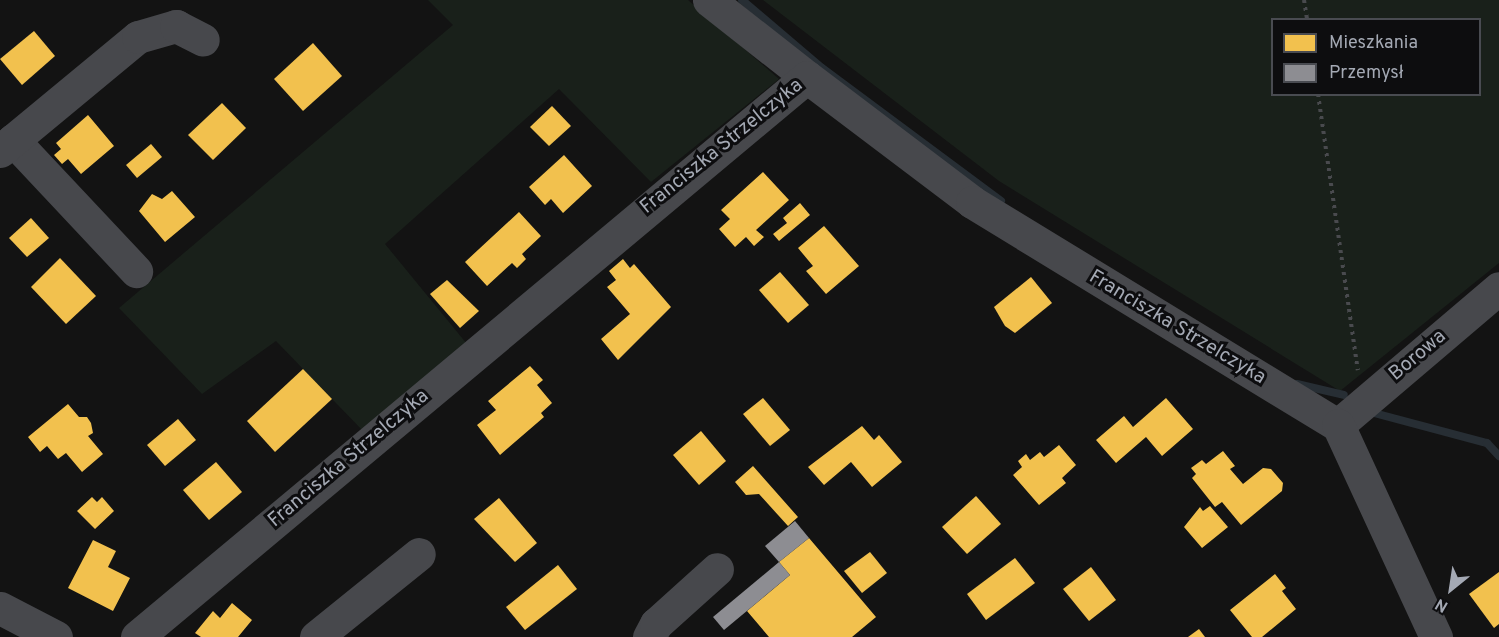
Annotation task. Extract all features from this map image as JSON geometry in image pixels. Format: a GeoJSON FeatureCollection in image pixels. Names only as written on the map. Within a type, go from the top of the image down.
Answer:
{"type":"FeatureCollection","features":[{"type":"Feature","properties":{"kind":"street"},"geometry":{"type":"LineString","coordinates":[[709,0],[807,77]]}},
{"type":"Feature","properties":{"kind":"street"},"geometry":{"type":"LineString","coordinates":[[136,271],[6,146],[138,37],[176,26],[203,40]]}},
{"type":"Feature","properties":{"kind":"street","name":"Franciszka Strzelczyka"},"geometry":{"type":"LineString","coordinates":[[137,637],[807,77],[972,202],[1338,425]]}},
{"type":"Feature","properties":{"kind":"street","name":"Borowa"},"geometry":{"type":"LineString","coordinates":[[1338,425],[1499,288]]}},
{"type":"Feature","properties":{"kind":"street"},"geometry":{"type":"LineString","coordinates":[[1338,425],[1436,637]]}},
{"type":"Feature","properties":{"kind":"street"},"geometry":{"type":"LineString","coordinates":[[316,637],[419,554]]}},
{"type":"Feature","properties":{"kind":"street"},"geometry":{"type":"LineString","coordinates":[[649,637],[656,624],[717,568]]}},
{"type":"Feature","properties":{"kind":"street"},"geometry":{"type":"LineString","coordinates":[[0,608],[56,637]]}},
{"type":"Feature","properties":{"kind":"path"},"geometry":{"type":"LineString","coordinates":[[1304,0],[1307,18]]}},
{"type":"Feature","properties":{"kind":"path"},"geometry":{"type":"LineString","coordinates":[[1318,96],[1363,403]]}},
{"type":"Feature","properties":{"kind":"shaded area"},"geometry":{"type":"Polygon","coordinates":[[[428,0],[688,0],[779,79],[651,182],[559,89],[385,244],[467,344],[364,432],[276,341],[202,394],[119,308],[453,25],[428,0]]]}},
{"type":"Feature","properties":{"kind":"shaded area"},"geometry":{"type":"Polygon","coordinates":[[[763,0],[1499,0],[1499,263],[1340,391],[999,181],[763,0]]]}},
{"type":"Feature","properties":{"kind":"building: Mieszkania"},"geometry":{"type":"Polygon","coordinates":[[[34,31],[55,56],[22,85],[0,59],[34,31]]]}},
{"type":"Feature","properties":{"kind":"building: Mieszkania"},"geometry":{"type":"Polygon","coordinates":[[[313,43],[342,76],[303,111],[274,79],[313,43]]]}},
{"type":"Feature","properties":{"kind":"building: Mieszkania"},"geometry":{"type":"Polygon","coordinates":[[[222,103],[246,128],[213,160],[188,135],[222,103]]]}},
{"type":"Feature","properties":{"kind":"building: Mieszkania"},"geometry":{"type":"Polygon","coordinates":[[[552,106],[571,126],[549,146],[530,127],[552,106]]]}},
{"type":"Feature","properties":{"kind":"building: Mieszkania"},"geometry":{"type":"Polygon","coordinates":[[[88,115],[114,146],[81,174],[68,159],[62,164],[54,155],[61,149],[56,143],[88,115]]]}},
{"type":"Feature","properties":{"kind":"building: Mieszkania"},"geometry":{"type":"Polygon","coordinates":[[[151,144],[162,157],[137,178],[126,165],[151,144]]]}},
{"type":"Feature","properties":{"kind":"building: Mieszkania"},"geometry":{"type":"Polygon","coordinates":[[[564,155],[592,186],[563,213],[551,199],[545,205],[529,187],[564,155]]]}},
{"type":"Feature","properties":{"kind":"building: Mieszkania"},"geometry":{"type":"Polygon","coordinates":[[[763,172],[789,200],[756,230],[764,237],[754,246],[746,237],[735,247],[719,229],[730,219],[721,210],[763,172]]]}},
{"type":"Feature","properties":{"kind":"building: Mieszkania"},"geometry":{"type":"Polygon","coordinates":[[[172,191],[195,217],[165,242],[139,211],[152,194],[162,199],[172,191]]]}},
{"type":"Feature","properties":{"kind":"building: Mieszkania"},"geometry":{"type":"Polygon","coordinates":[[[800,203],[810,215],[779,241],[773,234],[787,223],[783,218],[800,203]]]}},
{"type":"Feature","properties":{"kind":"building: Mieszkania"},"geometry":{"type":"Polygon","coordinates":[[[519,212],[541,236],[522,254],[526,259],[517,268],[512,263],[487,286],[465,262],[519,212]]]}},
{"type":"Feature","properties":{"kind":"building: Mieszkania"},"geometry":{"type":"Polygon","coordinates":[[[31,218],[49,238],[27,257],[9,238],[31,218]]]}},
{"type":"Feature","properties":{"kind":"building: Mieszkania"},"geometry":{"type":"Polygon","coordinates":[[[824,226],[859,266],[826,294],[806,271],[813,266],[798,248],[824,226]]]}},
{"type":"Feature","properties":{"kind":"building: Mieszkania"},"geometry":{"type":"Polygon","coordinates":[[[60,258],[96,296],[66,324],[31,287],[60,258]]]}},
{"type":"Feature","properties":{"kind":"building: Mieszkania"},"geometry":{"type":"Polygon","coordinates":[[[623,259],[630,268],[634,264],[671,307],[618,360],[601,339],[630,314],[607,287],[616,280],[609,271],[623,259]]]}},
{"type":"Feature","properties":{"kind":"building: Mieszkania"},"geometry":{"type":"Polygon","coordinates":[[[780,272],[809,305],[788,323],[759,290],[780,272]]]}},
{"type":"Feature","properties":{"kind":"building: Mieszkania"},"geometry":{"type":"Polygon","coordinates":[[[1031,277],[1052,303],[1015,333],[1005,326],[994,307],[1031,277]]]}},
{"type":"Feature","properties":{"kind":"building: Mieszkania"},"geometry":{"type":"Polygon","coordinates":[[[447,280],[479,311],[460,328],[430,294],[447,280]]]}},
{"type":"Feature","properties":{"kind":"building: Mieszkania"},"geometry":{"type":"Polygon","coordinates":[[[530,366],[543,380],[537,385],[552,403],[541,413],[544,417],[500,455],[477,425],[496,410],[488,401],[530,366]]]}},
{"type":"Feature","properties":{"kind":"building: Mieszkania"},"geometry":{"type":"Polygon","coordinates":[[[303,369],[332,399],[275,452],[247,421],[303,369]]]}},
{"type":"Feature","properties":{"kind":"building: Mieszkania"},"geometry":{"type":"Polygon","coordinates":[[[763,398],[790,430],[770,446],[743,414],[763,398]]]}},
{"type":"Feature","properties":{"kind":"building: Mieszkania"},"geometry":{"type":"Polygon","coordinates":[[[1166,398],[1193,429],[1162,456],[1146,437],[1116,463],[1096,440],[1124,416],[1133,427],[1166,398]]]}},
{"type":"Feature","properties":{"kind":"building: Mieszkania"},"geometry":{"type":"Polygon","coordinates":[[[68,404],[79,417],[87,417],[93,433],[88,436],[103,454],[82,472],[66,453],[58,459],[47,446],[40,452],[28,437],[68,404]]]}},
{"type":"Feature","properties":{"kind":"building: Mieszkania"},"geometry":{"type":"Polygon","coordinates":[[[178,419],[196,440],[165,466],[147,445],[178,419]]]}},
{"type":"Feature","properties":{"kind":"building: Mieszkania"},"geometry":{"type":"Polygon","coordinates":[[[862,426],[874,440],[879,435],[902,462],[872,487],[851,462],[824,485],[808,467],[862,426]]]}},
{"type":"Feature","properties":{"kind":"building: Mieszkania"},"geometry":{"type":"Polygon","coordinates":[[[701,431],[726,461],[699,485],[673,455],[701,431]]]}},
{"type":"Feature","properties":{"kind":"building: Mieszkania"},"geometry":{"type":"Polygon","coordinates":[[[1059,445],[1076,465],[1062,478],[1066,483],[1039,505],[1013,475],[1022,467],[1018,461],[1026,454],[1030,460],[1040,452],[1044,457],[1059,445]]]}},
{"type":"Feature","properties":{"kind":"building: Mieszkania"},"geometry":{"type":"Polygon","coordinates":[[[1223,451],[1235,466],[1230,469],[1243,484],[1263,468],[1271,469],[1283,483],[1282,491],[1241,525],[1222,502],[1215,507],[1192,478],[1196,474],[1191,468],[1202,460],[1206,464],[1223,451]]]}},
{"type":"Feature","properties":{"kind":"building: Mieszkania"},"geometry":{"type":"Polygon","coordinates":[[[216,462],[242,492],[209,520],[183,490],[216,462]]]}},
{"type":"Feature","properties":{"kind":"building: Mieszkania"},"geometry":{"type":"Polygon","coordinates":[[[753,466],[798,517],[788,526],[759,494],[746,495],[735,482],[753,466]]]}},
{"type":"Feature","properties":{"kind":"building: Mieszkania"},"geometry":{"type":"Polygon","coordinates":[[[976,496],[1001,524],[967,554],[942,527],[976,496]]]}},
{"type":"Feature","properties":{"kind":"building: Mieszkania"},"geometry":{"type":"Polygon","coordinates":[[[92,497],[97,502],[102,497],[114,511],[95,529],[77,511],[92,497]]]}},
{"type":"Feature","properties":{"kind":"building: Mieszkania"},"geometry":{"type":"Polygon","coordinates":[[[499,498],[537,543],[515,562],[474,519],[499,498]]]}},
{"type":"Feature","properties":{"kind":"building: Mieszkania"},"geometry":{"type":"Polygon","coordinates":[[[1210,506],[1228,527],[1202,548],[1184,527],[1200,507],[1203,511],[1210,506]]]}},
{"type":"Feature","properties":{"kind":"building: Mieszkania"},"geometry":{"type":"Polygon","coordinates":[[[809,538],[876,617],[852,637],[769,637],[747,611],[790,575],[779,562],[809,538]]]}},
{"type":"Feature","properties":{"kind":"building: Mieszkania"},"geometry":{"type":"Polygon","coordinates":[[[93,540],[116,551],[108,567],[130,578],[113,611],[68,588],[93,540]]]}},
{"type":"Feature","properties":{"kind":"building: Mieszkania"},"geometry":{"type":"Polygon","coordinates":[[[870,552],[887,573],[862,593],[844,571],[870,552]]]}},
{"type":"Feature","properties":{"kind":"building: Mieszkania"},"geometry":{"type":"Polygon","coordinates":[[[1015,558],[1035,583],[986,620],[967,594],[1015,558]]]}},
{"type":"Feature","properties":{"kind":"building: Mieszkania"},"geometry":{"type":"Polygon","coordinates":[[[558,565],[577,589],[525,630],[506,607],[558,565]]]}},
{"type":"Feature","properties":{"kind":"building: Mieszkania"},"geometry":{"type":"Polygon","coordinates":[[[1091,567],[1116,600],[1089,621],[1063,589],[1091,567]]]}},
{"type":"Feature","properties":{"kind":"building: Mieszkania"},"geometry":{"type":"Polygon","coordinates":[[[1499,572],[1499,624],[1494,628],[1469,594],[1499,572]]]}},
{"type":"Feature","properties":{"kind":"building: Mieszkania"},"geometry":{"type":"Polygon","coordinates":[[[1275,574],[1286,588],[1282,591],[1296,609],[1262,637],[1252,637],[1230,610],[1275,574]]]}},
{"type":"Feature","properties":{"kind":"building: Mieszkania"},"geometry":{"type":"Polygon","coordinates":[[[232,603],[252,620],[238,637],[201,637],[195,633],[213,611],[220,618],[232,603]]]}},
{"type":"Feature","properties":{"kind":"building: Mieszkania"},"geometry":{"type":"Polygon","coordinates":[[[1199,629],[1205,637],[1188,637],[1199,629]]]}},
{"type":"Feature","properties":{"kind":"building: Przemysł"},"geometry":{"type":"Polygon","coordinates":[[[795,521],[809,538],[779,562],[765,546],[795,521]]]}},
{"type":"Feature","properties":{"kind":"building: Przemysł"},"geometry":{"type":"Polygon","coordinates":[[[779,562],[790,575],[724,630],[713,617],[779,562]]]}},
{"type":"Feature","properties":{"kind":"waterway"},"geometry":{"type":"LineString","coordinates":[[742,0],[822,68],[1001,201]]}},
{"type":"Feature","properties":{"kind":"waterway"},"geometry":{"type":"LineString","coordinates":[[1297,384],[1344,395]]}},
{"type":"Feature","properties":{"kind":"waterway"},"geometry":{"type":"LineString","coordinates":[[1374,413],[1487,443],[1499,456]]}}]}
